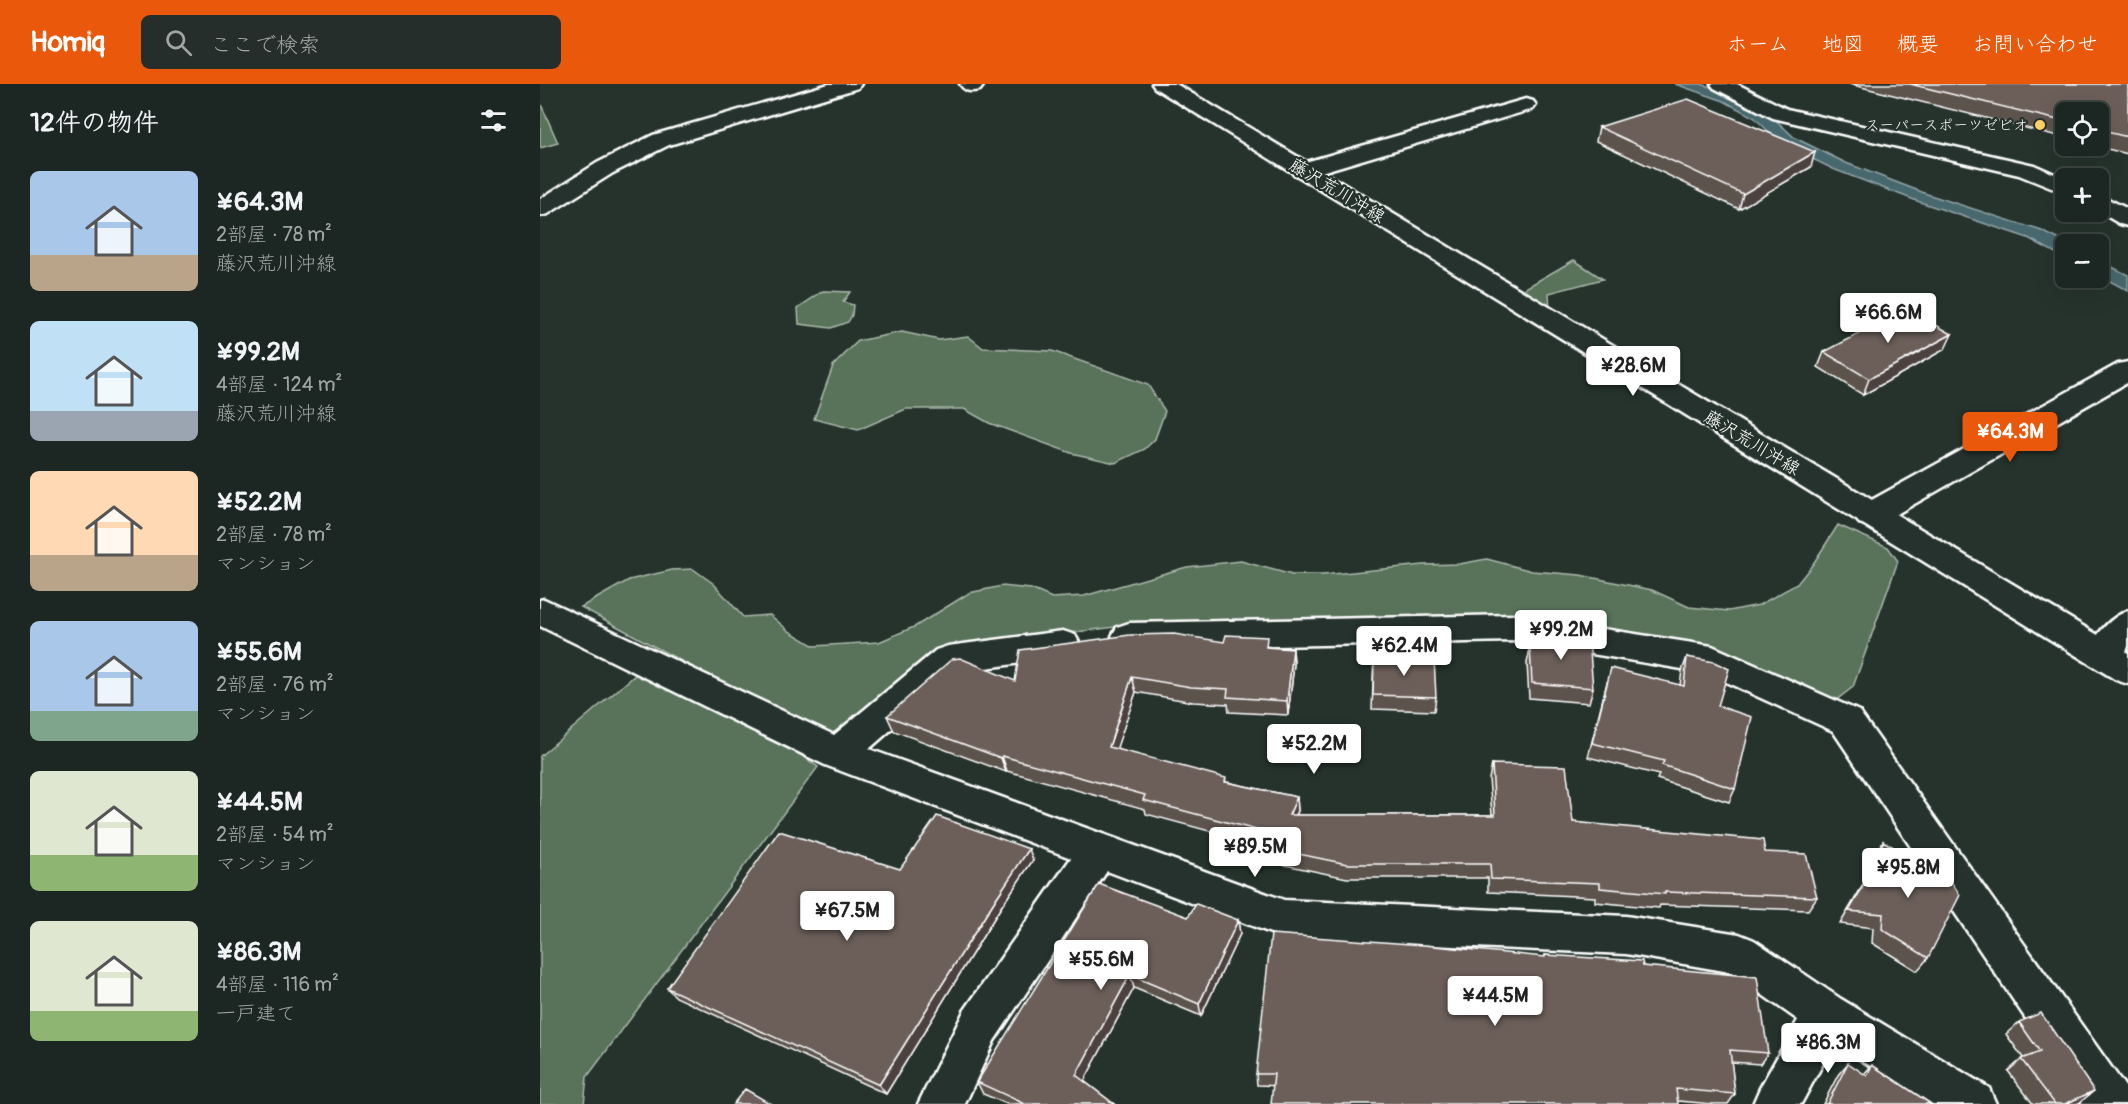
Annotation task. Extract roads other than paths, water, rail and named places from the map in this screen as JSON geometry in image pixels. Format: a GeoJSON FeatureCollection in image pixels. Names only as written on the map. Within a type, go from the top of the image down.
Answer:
{"type":"FeatureCollection","features":[{"type":"Feature","properties":{"kind":"street"},"geometry":{"type":"LineString","coordinates":[[540,209],[605,168],[661,140],[851,84]]}},
{"type":"Feature","properties":{"kind":"street","name":"藤沢荒川沖線"},"geometry":{"type":"LineString","coordinates":[[1162,84],[2115,662]]}},
{"type":"Feature","properties":{"kind":"street"},"geometry":{"type":"LineString","coordinates":[[1721,84],[1780,114],[2055,177]]}},
{"type":"Feature","properties":{"kind":"street"},"geometry":{"type":"LineString","coordinates":[[1303,170],[1526,105]]}},
{"type":"Feature","properties":{"kind":"street"},"geometry":{"type":"LineString","coordinates":[[2026,170],[2055,182]]}},
{"type":"Feature","properties":{"kind":"street"},"geometry":{"type":"LineString","coordinates":[[2109,191],[2128,195]]}},
{"type":"Feature","properties":{"kind":"street"},"geometry":{"type":"LineString","coordinates":[[2109,208],[2128,219]]}},
{"type":"Feature","properties":{"kind":"street"},"geometry":{"type":"LineString","coordinates":[[1870,515],[2128,370]]}},
{"type":"Feature","properties":{"kind":"street"},"geometry":{"type":"LineString","coordinates":[[540,613],[544,612],[838,754],[1284,919],[1626,935],[1739,954],[1826,1014],[1973,1104]]}},
{"type":"Feature","properties":{"kind":"street"},"geometry":{"type":"LineString","coordinates":[[2115,662],[2128,624]]}},
{"type":"Feature","properties":{"kind":"street"},"geometry":{"type":"LineString","coordinates":[[838,754],[948,660],[1133,635],[1514,628],[1712,660],[1846,722],[2110,1104]]}},
{"type":"Feature","properties":{"kind":"street"},"geometry":{"type":"LineString","coordinates":[[941,1104],[979,1026],[1098,851]]}},
{"type":"Feature","properties":{"kind":"street"},"geometry":{"type":"LineString","coordinates":[[1776,1104],[1826,1014]]}},
{"type":"Feature","properties":{"kind":"water"},"geometry":{"type":"Polygon","coordinates":[[[1675,84],[1701,84],[1739,97],[1768,113],[1795,138],[1846,163],[1927,194],[2042,231],[2055,238],[2055,253],[2028,238],[1917,201],[1833,169],[1780,143],[1755,118],[1724,101],[1675,84]]]}},
{"type":"Feature","properties":{"kind":"water"},"geometry":{"type":"Polygon","coordinates":[[[2109,266],[2128,275],[2128,291],[2109,281],[2109,266]]]}},
{"type":"Feature","properties":{"kind":"place","name":"スーパースポーツゼビオ"},"geometry":{"type":"Point","coordinates":[2040,125]}}]}
